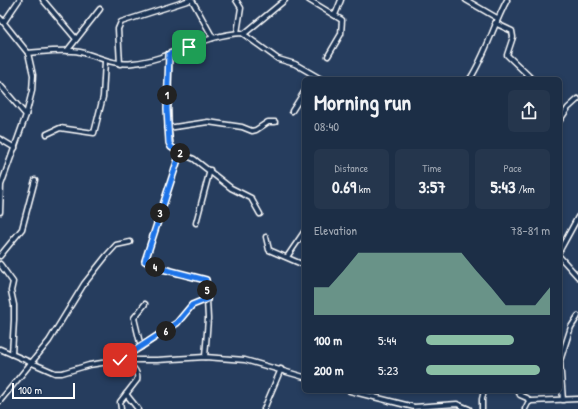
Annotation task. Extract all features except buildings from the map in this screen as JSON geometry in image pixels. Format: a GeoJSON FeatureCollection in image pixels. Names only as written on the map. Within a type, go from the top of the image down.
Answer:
{"type":"FeatureCollection","features":[{"type":"Feature","properties":{"kind":"street"},"geometry":{"type":"LineString","coordinates":[[4,22],[19,0]]}},
{"type":"Feature","properties":{"kind":"street"},"geometry":{"type":"LineString","coordinates":[[43,0],[76,39]]}},
{"type":"Feature","properties":{"kind":"street"},"geometry":{"type":"LineString","coordinates":[[120,64],[118,28],[121,22],[191,0],[213,38]]}},
{"type":"Feature","properties":{"kind":"street"},"geometry":{"type":"LineString","coordinates":[[236,0],[242,8],[237,33]]}},
{"type":"Feature","properties":{"kind":"street"},"geometry":{"type":"LineString","coordinates":[[244,34],[285,0]]}},
{"type":"Feature","properties":{"kind":"street"},"geometry":{"type":"LineString","coordinates":[[310,0],[335,14],[342,20],[342,29],[328,56]]}},
{"type":"Feature","properties":{"kind":"street"},"geometry":{"type":"LineString","coordinates":[[335,14],[341,0]]}},
{"type":"Feature","properties":{"kind":"street"},"geometry":{"type":"LineString","coordinates":[[466,0],[497,18]]}},
{"type":"Feature","properties":{"kind":"street"},"geometry":{"type":"LineString","coordinates":[[471,77],[481,59],[497,18],[507,0]]}},
{"type":"Feature","properties":{"kind":"street"},"geometry":{"type":"LineString","coordinates":[[67,51],[100,9]]}},
{"type":"Feature","properties":{"kind":"street"},"geometry":{"type":"LineString","coordinates":[[0,18],[28,53],[33,75],[32,91],[26,115],[1,185],[0,212]]}},
{"type":"Feature","properties":{"kind":"street"},"geometry":{"type":"LineString","coordinates":[[495,23],[512,31],[513,37],[507,55],[510,60],[520,66],[530,77]]}},
{"type":"Feature","properties":{"kind":"street"},"geometry":{"type":"LineString","coordinates":[[28,53],[67,51],[79,52],[104,61],[120,64],[142,62],[213,38],[237,33],[244,34],[278,59],[295,64],[315,77]]}},
{"type":"Feature","properties":{"kind":"street"},"geometry":{"type":"LineString","coordinates":[[169,54],[168,128],[171,147],[194,159],[210,170],[231,188],[251,198],[260,214]]}},
{"type":"Feature","properties":{"kind":"street"},"geometry":{"type":"LineString","coordinates":[[47,134],[60,128],[94,133],[103,97],[104,61]]}},
{"type":"Feature","properties":{"kind":"street"},"geometry":{"type":"LineString","coordinates":[[0,85],[26,115]]}},
{"type":"Feature","properties":{"kind":"street"},"geometry":{"type":"LineString","coordinates":[[292,111],[302,95]]}},
{"type":"Feature","properties":{"kind":"street"},"geometry":{"type":"LineString","coordinates":[[562,117],[568,108],[578,99]]}},
{"type":"Feature","properties":{"kind":"street"},"geometry":{"type":"LineString","coordinates":[[168,128],[208,122],[242,127],[252,131],[268,122],[275,122]]}},
{"type":"Feature","properties":{"kind":"street"},"geometry":{"type":"LineString","coordinates":[[0,139],[15,148]]}},
{"type":"Feature","properties":{"kind":"street"},"geometry":{"type":"LineString","coordinates":[[180,153],[145,261],[159,268],[206,280],[207,299],[205,357]]}},
{"type":"Feature","properties":{"kind":"street"},"geometry":{"type":"LineString","coordinates":[[196,223],[210,170]]}},
{"type":"Feature","properties":{"kind":"street"},"geometry":{"type":"LineString","coordinates":[[0,256],[22,228],[35,180]]}},
{"type":"Feature","properties":{"kind":"street"},"geometry":{"type":"LineString","coordinates":[[562,246],[578,217]]}},
{"type":"Feature","properties":{"kind":"street"},"geometry":{"type":"LineString","coordinates":[[287,257],[302,235]]}},
{"type":"Feature","properties":{"kind":"street"},"geometry":{"type":"LineString","coordinates":[[266,237],[269,250],[302,264]]}},
{"type":"Feature","properties":{"kind":"street"},"geometry":{"type":"LineString","coordinates":[[0,401],[31,364],[53,334],[84,284],[106,255],[116,245],[130,242]]}},
{"type":"Feature","properties":{"kind":"street"},"geometry":{"type":"LineString","coordinates":[[562,259],[577,275]]}},
{"type":"Feature","properties":{"kind":"street"},"geometry":{"type":"LineString","coordinates":[[0,264],[13,282],[11,291],[14,304],[12,354]]}},
{"type":"Feature","properties":{"kind":"street"},"geometry":{"type":"LineString","coordinates":[[577,275],[578,269]]}},
{"type":"Feature","properties":{"kind":"street"},"geometry":{"type":"LineString","coordinates":[[0,274],[4,270]]}},
{"type":"Feature","properties":{"kind":"street"},"geometry":{"type":"LineString","coordinates":[[120,360],[177,323],[192,305],[207,299]]}},
{"type":"Feature","properties":{"kind":"street"},"geometry":{"type":"LineString","coordinates":[[141,347],[134,318],[145,304]]}},
{"type":"Feature","properties":{"kind":"street"},"geometry":{"type":"LineString","coordinates":[[562,355],[571,327],[578,316]]}},
{"type":"Feature","properties":{"kind":"street"},"geometry":{"type":"LineString","coordinates":[[0,349],[48,371],[62,373],[89,365],[120,360],[157,360],[205,357],[245,360],[281,369],[302,376]]}},
{"type":"Feature","properties":{"kind":"street"},"geometry":{"type":"LineString","coordinates":[[121,409],[119,405],[138,376],[137,372],[126,360]]}},
{"type":"Feature","properties":{"kind":"street"},"geometry":{"type":"LineString","coordinates":[[264,409],[281,369]]}},
{"type":"Feature","properties":{"kind":"street"},"geometry":{"type":"LineString","coordinates":[[562,387],[563,400]]}},
{"type":"Feature","properties":{"kind":"street"},"geometry":{"type":"LineString","coordinates":[[358,393],[419,408],[457,404],[469,409]]}},
{"type":"Feature","properties":{"kind":"street"},"geometry":{"type":"LineString","coordinates":[[482,409],[484,393]]}},
{"type":"Feature","properties":{"kind":"street"},"geometry":{"type":"LineString","coordinates":[[519,393],[529,401],[578,399]]}},
{"type":"Feature","properties":{"kind":"street"},"geometry":{"type":"LineString","coordinates":[[126,394],[138,409]]}},
{"type":"Feature","properties":{"kind":"street"},"geometry":{"type":"LineString","coordinates":[[525,409],[529,401]]}},
{"type":"Feature","properties":{"kind":"route"},"geometry":{"type":"LineString","coordinates":[[120,360],[177,323],[196,302],[207,299],[207,283],[203,278],[159,268],[145,261],[180,153],[171,147],[169,143],[167,109],[169,54],[189,47]]}}]}
